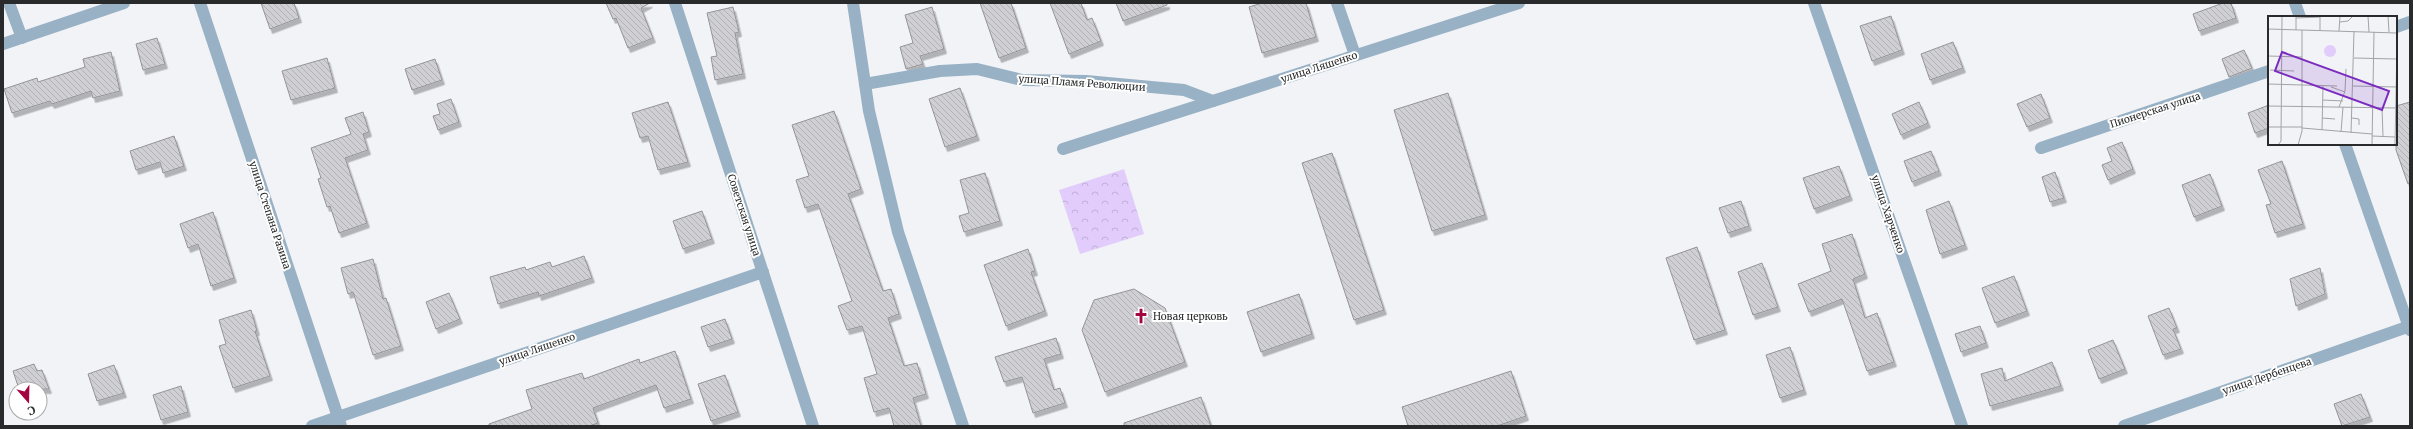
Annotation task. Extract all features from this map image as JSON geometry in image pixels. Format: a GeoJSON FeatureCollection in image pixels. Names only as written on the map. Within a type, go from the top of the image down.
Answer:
{"type":"FeatureCollection","features":[{"type":"Feature","properties":{"kind":"street"},"geometry":{"type":"LineString","coordinates":[[9,3],[22,38]]}},
{"type":"Feature","properties":{"kind":"street"},"geometry":{"type":"LineString","coordinates":[[3,44],[124,3]]}},
{"type":"Feature","properties":{"kind":"street","name":"улица Степана Разина"},"geometry":{"type":"LineString","coordinates":[[200,3],[340,422]]}},
{"type":"Feature","properties":{"kind":"street","name":"Советская улица"},"geometry":{"type":"LineString","coordinates":[[674,3],[813,426]]}},
{"type":"Feature","properties":{"kind":"street"},"geometry":{"type":"LineString","coordinates":[[853,3],[869,111],[898,232],[963,426]]}},
{"type":"Feature","properties":{"kind":"street"},"geometry":{"type":"LineString","coordinates":[[1337,3],[1355,56]]}},
{"type":"Feature","properties":{"kind":"street","name":"улица Ляшенко"},"geometry":{"type":"LineString","coordinates":[[1063,149],[1519,3]]}},
{"type":"Feature","properties":{"kind":"street","name":"улица Харченко"},"geometry":{"type":"LineString","coordinates":[[1814,3],[1962,426]]}},
{"type":"Feature","properties":{"kind":"street"},"geometry":{"type":"LineString","coordinates":[[2295,3],[2300,16]]}},
{"type":"Feature","properties":{"kind":"street"},"geometry":{"type":"LineString","coordinates":[[2397,27],[2410,22]]}},
{"type":"Feature","properties":{"kind":"street","name":"улица Пламя Революции"},"geometry":{"type":"LineString","coordinates":[[865,84],[940,71],[977,69],[1022,80],[1086,81],[1184,90],[1213,101]]}},
{"type":"Feature","properties":{"kind":"street","name":"Пионерская улица"},"geometry":{"type":"LineString","coordinates":[[2041,148],[2268,71]]}},
{"type":"Feature","properties":{"kind":"street"},"geometry":{"type":"LineString","coordinates":[[2345,145],[2410,327]]}},
{"type":"Feature","properties":{"kind":"street","name":"улица Ляшенко"},"geometry":{"type":"LineString","coordinates":[[312,426],[340,422],[763,272]]}},
{"type":"Feature","properties":{"kind":"street","name":"улица Дербенцева"},"geometry":{"type":"LineString","coordinates":[[2124,426],[2410,327]]}},
{"type":"Feature","properties":{"kind":"green space"},"geometry":{"type":"Polygon","coordinates":[[[1124,169],[1144,234],[1080,254],[1059,190],[1124,169]]]}},
{"type":"Feature","properties":{"kind":"building"},"geometry":{"type":"Polygon","coordinates":[[[261,3],[294,3],[299,18],[270,29],[261,3]]]}},
{"type":"Feature","properties":{"kind":"building"},"geometry":{"type":"Polygon","coordinates":[[[606,3],[650,3],[641,8],[653,38],[628,48],[616,18],[613,19],[606,3]]]}},
{"type":"Feature","properties":{"kind":"building"},"geometry":{"type":"Polygon","coordinates":[[[980,3],[1011,3],[1026,48],[999,58],[980,3]]]}},
{"type":"Feature","properties":{"kind":"building"},"geometry":{"type":"Polygon","coordinates":[[[1050,3],[1081,3],[1087,20],[1092,18],[1101,41],[1069,54],[1050,3]]]}},
{"type":"Feature","properties":{"kind":"building"},"geometry":{"type":"Polygon","coordinates":[[[1116,3],[1167,3],[1167,5],[1123,21],[1116,3]]]}},
{"type":"Feature","properties":{"kind":"building"},"geometry":{"type":"Polygon","coordinates":[[[1262,3],[1306,3],[1316,37],[1262,53],[1249,7],[1262,3]]]}},
{"type":"Feature","properties":{"kind":"building"},"geometry":{"type":"Polygon","coordinates":[[[2223,3],[2231,3],[2236,18],[2199,31],[2193,14],[2223,3]]]}},
{"type":"Feature","properties":{"kind":"building"},"geometry":{"type":"Polygon","coordinates":[[[733,7],[739,32],[735,33],[743,74],[715,80],[711,57],[717,56],[707,13],[733,7]]]}},
{"type":"Feature","properties":{"kind":"building"},"geometry":{"type":"Polygon","coordinates":[[[932,7],[944,49],[920,56],[923,64],[906,69],[900,47],[913,43],[905,15],[932,7]]]}},
{"type":"Feature","properties":{"kind":"building"},"geometry":{"type":"Polygon","coordinates":[[[1891,16],[1902,50],[1872,61],[1860,26],[1891,16]]]}},
{"type":"Feature","properties":{"kind":"building"},"geometry":{"type":"Polygon","coordinates":[[[157,38],[165,64],[143,70],[136,44],[157,38]]]}},
{"type":"Feature","properties":{"kind":"building"},"geometry":{"type":"Polygon","coordinates":[[[1953,42],[1963,68],[1930,80],[1921,54],[1953,42]]]}},
{"type":"Feature","properties":{"kind":"building"},"geometry":{"type":"Polygon","coordinates":[[[2244,50],[2252,68],[2229,77],[2222,59],[2244,50]]]}},
{"type":"Feature","properties":{"kind":"building"},"geometry":{"type":"Polygon","coordinates":[[[111,52],[120,91],[93,98],[91,91],[52,104],[50,101],[12,113],[4,89],[37,78],[38,82],[85,67],[83,59],[111,52]]]}},
{"type":"Feature","properties":{"kind":"building"},"geometry":{"type":"Polygon","coordinates":[[[327,58],[335,88],[291,100],[282,71],[327,58]]]}},
{"type":"Feature","properties":{"kind":"building"},"geometry":{"type":"Polygon","coordinates":[[[435,59],[442,80],[412,90],[405,69],[435,59]]]}},
{"type":"Feature","properties":{"kind":"building"},"geometry":{"type":"Polygon","coordinates":[[[960,88],[977,136],[945,147],[929,99],[960,88]]]}},
{"type":"Feature","properties":{"kind":"building"},"geometry":{"type":"Polygon","coordinates":[[[1448,93],[1485,215],[1432,231],[1394,110],[1448,93]]]}},
{"type":"Feature","properties":{"kind":"building"},"geometry":{"type":"Polygon","coordinates":[[[2041,94],[2050,118],[2027,127],[2017,104],[2041,94]]]}},
{"type":"Feature","properties":{"kind":"building"},"geometry":{"type":"Polygon","coordinates":[[[451,99],[459,122],[438,130],[433,116],[440,114],[437,104],[451,99]]]}},
{"type":"Feature","properties":{"kind":"building"},"geometry":{"type":"Polygon","coordinates":[[[668,102],[688,162],[658,170],[648,136],[640,138],[632,113],[668,102]]]}},
{"type":"Feature","properties":{"kind":"building"},"geometry":{"type":"Polygon","coordinates":[[[1919,102],[1928,123],[1901,135],[1892,114],[1919,102]]]}},
{"type":"Feature","properties":{"kind":"building"},"geometry":{"type":"Polygon","coordinates":[[[2410,102],[2410,183],[2408,184],[2396,150],[2397,106],[2410,102]]]}},
{"type":"Feature","properties":{"kind":"building"},"geometry":{"type":"Polygon","coordinates":[[[2268,105],[2268,128],[2255,133],[2248,113],[2268,105]]]}},
{"type":"Feature","properties":{"kind":"building"},"geometry":{"type":"Polygon","coordinates":[[[834,111],[861,189],[848,194],[883,291],[891,289],[899,314],[888,318],[904,366],[917,363],[926,394],[913,398],[921,426],[894,426],[889,408],[874,412],[864,378],[877,374],[862,326],[847,330],[838,306],[852,301],[818,204],[805,208],[796,180],[809,176],[792,125],[834,111]]]}},
{"type":"Feature","properties":{"kind":"building"},"geometry":{"type":"Polygon","coordinates":[[[363,112],[369,132],[363,134],[368,150],[345,158],[367,223],[339,233],[330,206],[327,207],[318,179],[321,178],[311,148],[351,134],[345,118],[363,112]]]}},
{"type":"Feature","properties":{"kind":"building"},"geometry":{"type":"Polygon","coordinates":[[[174,136],[184,166],[163,173],[160,162],[136,170],[130,151],[174,136]]]}},
{"type":"Feature","properties":{"kind":"building"},"geometry":{"type":"Polygon","coordinates":[[[2122,142],[2133,169],[2108,180],[2102,165],[2112,161],[2107,148],[2122,142]]]}},
{"type":"Feature","properties":{"kind":"building"},"geometry":{"type":"Polygon","coordinates":[[[1931,151],[1939,171],[1912,182],[1904,161],[1931,151]]]}},
{"type":"Feature","properties":{"kind":"building"},"geometry":{"type":"Polygon","coordinates":[[[1332,153],[1384,310],[1354,320],[1302,163],[1332,153]]]}},
{"type":"Feature","properties":{"kind":"building"},"geometry":{"type":"Polygon","coordinates":[[[2282,161],[2303,224],[2275,233],[2266,205],[2271,204],[2258,170],[2282,161]]]}},
{"type":"Feature","properties":{"kind":"building"},"geometry":{"type":"Polygon","coordinates":[[[1839,166],[1850,196],[1814,209],[1803,178],[1839,166]]]}},
{"type":"Feature","properties":{"kind":"building"},"geometry":{"type":"Polygon","coordinates":[[[2055,172],[2064,198],[2050,202],[2042,177],[2055,172]]]}},
{"type":"Feature","properties":{"kind":"building"},"geometry":{"type":"Polygon","coordinates":[[[985,173],[1000,221],[964,232],[959,216],[969,213],[960,180],[985,173]]]}},
{"type":"Feature","properties":{"kind":"building"},"geometry":{"type":"Polygon","coordinates":[[[2210,174],[2222,206],[2194,217],[2182,185],[2210,174]]]}},
{"type":"Feature","properties":{"kind":"building"},"geometry":{"type":"Polygon","coordinates":[[[1741,201],[1749,226],[1728,233],[1719,208],[1741,201]]]}},
{"type":"Feature","properties":{"kind":"building"},"geometry":{"type":"Polygon","coordinates":[[[1949,201],[1965,245],[1940,254],[1926,210],[1949,201]]]}},
{"type":"Feature","properties":{"kind":"building"},"geometry":{"type":"Polygon","coordinates":[[[702,211],[712,239],[683,249],[673,221],[702,211]]]}},
{"type":"Feature","properties":{"kind":"building"},"geometry":{"type":"Polygon","coordinates":[[[213,212],[234,278],[211,286],[198,244],[188,248],[180,224],[213,212]]]}},
{"type":"Feature","properties":{"kind":"building"},"geometry":{"type":"Polygon","coordinates":[[[1852,234],[1865,274],[1853,279],[1865,318],[1877,313],[1894,362],[1867,371],[1842,299],[1809,312],[1798,284],[1831,271],[1822,244],[1852,234]]]}},
{"type":"Feature","properties":{"kind":"building"},"geometry":{"type":"Polygon","coordinates":[[[1697,247],[1725,330],[1694,340],[1666,258],[1697,247]]]}},
{"type":"Feature","properties":{"kind":"building"},"geometry":{"type":"Polygon","coordinates":[[[1028,249],[1035,271],[1031,272],[1045,311],[1006,326],[984,265],[1028,249]]]}},
{"type":"Feature","properties":{"kind":"building"},"geometry":{"type":"Polygon","coordinates":[[[584,256],[592,278],[539,296],[538,292],[498,304],[490,277],[525,267],[526,270],[550,262],[552,267],[584,256]]]}},
{"type":"Feature","properties":{"kind":"building"},"geometry":{"type":"Polygon","coordinates":[[[373,259],[383,299],[386,298],[401,346],[373,355],[353,292],[348,294],[341,268],[373,259]]]}},
{"type":"Feature","properties":{"kind":"building"},"geometry":{"type":"Polygon","coordinates":[[[1762,263],[1778,307],[1753,315],[1738,272],[1762,263]]]}},
{"type":"Feature","properties":{"kind":"building"},"geometry":{"type":"Polygon","coordinates":[[[2320,268],[2325,294],[2296,306],[2290,279],[2320,268]]]}},
{"type":"Feature","properties":{"kind":"building"},"geometry":{"type":"Polygon","coordinates":[[[2014,276],[2027,311],[1995,323],[1982,288],[2014,276]]]}},
{"type":"Feature","properties":{"kind":"building"},"geometry":{"type":"Polygon","coordinates":[[[1134,289],[1165,308],[1185,362],[1105,392],[1082,330],[1094,300],[1134,289]]]}},
{"type":"Feature","properties":{"kind":"building"},"geometry":{"type":"Polygon","coordinates":[[[449,293],[460,319],[436,329],[426,302],[449,293]]]}},
{"type":"Feature","properties":{"kind":"building"},"geometry":{"type":"Polygon","coordinates":[[[1299,294],[1312,334],[1261,352],[1247,312],[1299,294]]]}},
{"type":"Feature","properties":{"kind":"building"},"geometry":{"type":"Polygon","coordinates":[[[2169,308],[2177,328],[2173,329],[2181,349],[2163,355],[2148,316],[2169,308]]]}},
{"type":"Feature","properties":{"kind":"building"},"geometry":{"type":"Polygon","coordinates":[[[251,310],[257,331],[255,331],[270,376],[233,388],[219,346],[226,344],[219,320],[251,310]]]}},
{"type":"Feature","properties":{"kind":"building"},"geometry":{"type":"Polygon","coordinates":[[[725,319],[732,339],[708,347],[701,327],[725,319]]]}},
{"type":"Feature","properties":{"kind":"building"},"geometry":{"type":"Polygon","coordinates":[[[1980,326],[1986,343],[1961,352],[1955,334],[1980,326]]]}},
{"type":"Feature","properties":{"kind":"building"},"geometry":{"type":"Polygon","coordinates":[[[1056,338],[1061,354],[1044,359],[1054,390],[1060,388],[1065,403],[1033,413],[1022,377],[1004,382],[995,357],[1056,338]]]}},
{"type":"Feature","properties":{"kind":"building"},"geometry":{"type":"Polygon","coordinates":[[[2113,340],[2125,369],[2099,379],[2088,350],[2113,340]]]}},
{"type":"Feature","properties":{"kind":"building"},"geometry":{"type":"Polygon","coordinates":[[[1790,347],[1804,390],[1780,398],[1766,355],[1790,347]]]}},
{"type":"Feature","properties":{"kind":"building"},"geometry":{"type":"Polygon","coordinates":[[[675,351],[691,399],[664,408],[656,385],[593,408],[598,423],[589,426],[489,426],[489,424],[532,409],[526,390],[582,373],[584,379],[639,359],[640,363],[675,351]]]}},
{"type":"Feature","properties":{"kind":"building"},"geometry":{"type":"Polygon","coordinates":[[[2052,362],[2061,386],[1990,406],[1981,374],[2002,368],[2005,381],[2052,362]]]}},
{"type":"Feature","properties":{"kind":"building"},"geometry":{"type":"Polygon","coordinates":[[[34,364],[37,371],[42,370],[46,381],[16,381],[13,371],[34,364]]]}},
{"type":"Feature","properties":{"kind":"building"},"geometry":{"type":"Polygon","coordinates":[[[114,365],[124,393],[97,401],[88,374],[114,365]]]}},
{"type":"Feature","properties":{"kind":"building"},"geometry":{"type":"Polygon","coordinates":[[[1511,371],[1526,416],[1497,426],[1408,426],[1402,407],[1511,371]]]}},
{"type":"Feature","properties":{"kind":"building"},"geometry":{"type":"Polygon","coordinates":[[[725,375],[738,412],[711,421],[698,384],[725,375]]]}},
{"type":"Feature","properties":{"kind":"building"},"geometry":{"type":"Polygon","coordinates":[[[181,386],[188,412],[161,420],[153,395],[181,386]]]}},
{"type":"Feature","properties":{"kind":"building"},"geometry":{"type":"Polygon","coordinates":[[[2361,394],[2370,417],[2342,426],[2334,404],[2361,394]]]}},
{"type":"Feature","properties":{"kind":"building"},"geometry":{"type":"Polygon","coordinates":[[[1201,397],[1211,426],[1124,426],[1124,423],[1201,397]]]}},
{"type":"Feature","properties":{"kind":"place","name":"Новая церковь"},"geometry":{"type":"Point","coordinates":[1141,316]}}]}
